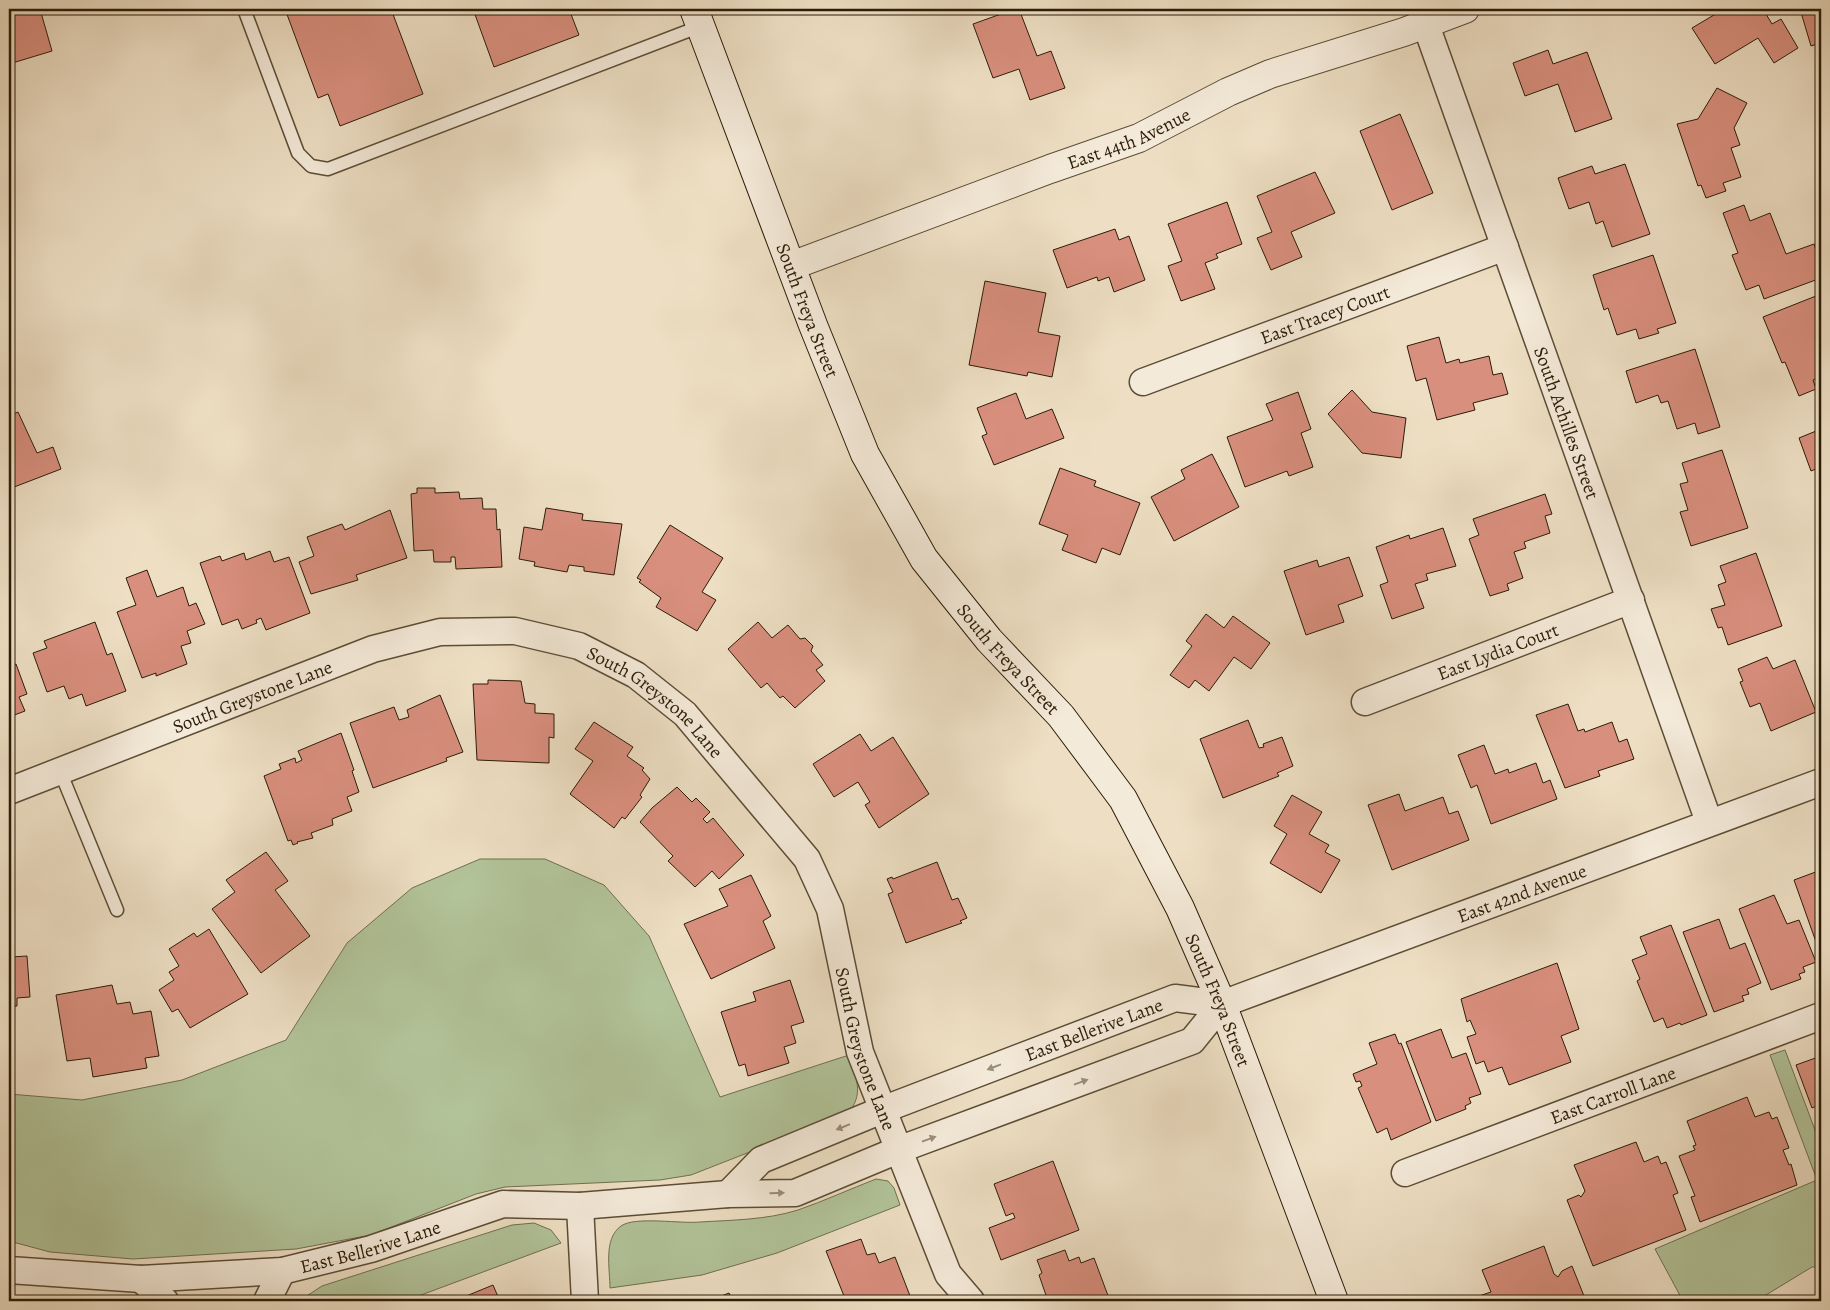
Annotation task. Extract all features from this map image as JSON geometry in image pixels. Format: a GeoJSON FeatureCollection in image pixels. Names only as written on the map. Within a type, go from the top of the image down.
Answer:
{"type":"FeatureCollection","features":[{"type":"Feature","properties":{"kind":"main road","name":"East 44th Avenue"},"geometry":{"type":"LineString","coordinates":[[791,266],[1050,169],[1139,138],[1228,92],[1270,74],[1426,25],[1465,9]]}},
{"type":"Feature","properties":{"kind":"main road","name":"South Freya Street"},"geometry":{"type":"LineString","coordinates":[[698,18],[791,266],[866,454],[924,559],[989,640],[1061,716],[1123,799],[1180,908],[1222,1004],[1334,1301]]}},
{"type":"Feature","properties":{"kind":"street","name":"South Achilles Street"},"geometry":{"type":"LineString","coordinates":[[1426,25],[1710,822]]}},
{"type":"Feature","properties":{"kind":"street","name":"East Tracey Court"},"geometry":{"type":"LineString","coordinates":[[1143,382],[1505,247]]}},
{"type":"Feature","properties":{"kind":"street","name":"East Lydia Court"},"geometry":{"type":"LineString","coordinates":[[1365,702],[1631,600]]}},
{"type":"Feature","properties":{"kind":"street","name":"South Greystone Lane"},"geometry":{"type":"LineString","coordinates":[[9,791],[372,648],[440,632],[515,631],[579,646],[636,675],[685,714],[808,859],[830,909],[860,1052],[948,1274],[971,1301]]}},
{"type":"Feature","properties":{"kind":"street","name":"East 42nd Avenue"},"geometry":{"type":"LineString","coordinates":[[1222,1004],[1821,782]]}},
{"type":"Feature","properties":{"kind":"street","name":"East Bellerive Lane"},"geometry":{"type":"LineString","coordinates":[[728,1194],[761,1160],[882,1110],[1175,998],[1222,1004]]}},
{"type":"Feature","properties":{"kind":"street","name":"East Bellerive Lane"},"geometry":{"type":"LineString","coordinates":[[9,1270],[141,1279],[282,1271],[371,1249],[503,1204],[580,1206],[728,1194],[795,1193],[898,1150],[1192,1041],[1222,1004]]}},
{"type":"Feature","properties":{"kind":"street","name":"East Carroll Lane"},"geometry":{"type":"LineString","coordinates":[[1405,1173],[1821,1016]]}},
{"type":"Feature","properties":{"kind":"street"},"geometry":{"type":"LineString","coordinates":[[580,1206],[585,1301]]}},
{"type":"Feature","properties":{"kind":"street"},"geometry":{"type":"LineString","coordinates":[[267,1301],[282,1271]]}},
{"type":"Feature","properties":{"kind":"street"},"geometry":{"type":"LineString","coordinates":[[141,1279],[165,1301]]}},
{"type":"Feature","properties":{"kind":"lane"},"geometry":{"type":"LineString","coordinates":[[244,9],[298,153],[311,166],[328,169],[698,18]]}},
{"type":"Feature","properties":{"kind":"lane"},"geometry":{"type":"LineString","coordinates":[[60,771],[117,910]]}},
{"type":"Feature","properties":{"kind":"green space"},"geometry":{"type":"Polygon","coordinates":[[[480,859],[545,859],[604,885],[649,936],[720,1097],[849,1055],[857,1086],[856,1100],[853,1107],[847,1114],[691,1175],[660,1180],[505,1187],[476,1194],[371,1235],[296,1249],[133,1259],[50,1252],[9,1241],[9,1094],[82,1100],[182,1080],[286,1040],[347,943],[412,888],[480,859]]]}},
{"type":"Feature","properties":{"kind":"green space"},"geometry":{"type":"Polygon","coordinates":[[[1785,1050],[1821,1146],[1821,1267],[1812,1267],[1756,1301],[1683,1301],[1655,1249],[1817,1180],[1770,1055],[1785,1050]]]}},
{"type":"Feature","properties":{"kind":"green space"},"geometry":{"type":"Polygon","coordinates":[[[876,1179],[888,1181],[894,1188],[900,1205],[777,1253],[702,1275],[610,1288],[609,1255],[612,1238],[621,1226],[628,1223],[637,1221],[700,1222],[774,1216],[798,1210],[876,1179]]]}},
{"type":"Feature","properties":{"kind":"green space"},"geometry":{"type":"Polygon","coordinates":[[[534,1223],[551,1230],[561,1243],[405,1301],[299,1301],[322,1286],[512,1225],[534,1223]]]}},
{"type":"Feature","properties":{"kind":"building"},"geometry":{"type":"Polygon","coordinates":[[[9,9],[40,9],[52,51],[9,64],[9,9]]]}},
{"type":"Feature","properties":{"kind":"building"},"geometry":{"type":"Polygon","coordinates":[[[285,9],[391,9],[423,94],[340,126],[328,94],[318,98],[285,9]]]}},
{"type":"Feature","properties":{"kind":"building"},"geometry":{"type":"Polygon","coordinates":[[[473,9],[569,9],[579,35],[494,67],[473,9]]]}},
{"type":"Feature","properties":{"kind":"building"},"geometry":{"type":"Polygon","coordinates":[[[1019,9],[1037,56],[1051,51],[1065,88],[1030,100],[1019,69],[993,78],[973,24],[1019,9]]]}},
{"type":"Feature","properties":{"kind":"building"},"geometry":{"type":"Polygon","coordinates":[[[1724,9],[1763,9],[1772,24],[1781,19],[1798,48],[1774,63],[1758,38],[1715,64],[1692,28],[1724,9]]]}},
{"type":"Feature","properties":{"kind":"building"},"geometry":{"type":"Polygon","coordinates":[[[1800,9],[1821,9],[1821,43],[1811,46],[1800,9]]]}},
{"type":"Feature","properties":{"kind":"building"},"geometry":{"type":"Polygon","coordinates":[[[1548,50],[1553,64],[1587,52],[1612,119],[1575,132],[1558,84],[1525,96],[1513,63],[1548,50]]]}},
{"type":"Feature","properties":{"kind":"building"},"geometry":{"type":"Polygon","coordinates":[[[1717,88],[1747,103],[1734,128],[1740,145],[1731,148],[1741,177],[1723,183],[1726,191],[1706,198],[1701,185],[1698,186],[1677,124],[1698,119],[1717,88]]]}},
{"type":"Feature","properties":{"kind":"building"},"geometry":{"type":"Polygon","coordinates":[[[1400,114],[1433,193],[1392,210],[1360,131],[1400,114]]]}},
{"type":"Feature","properties":{"kind":"building"},"geometry":{"type":"Polygon","coordinates":[[[1625,164],[1650,234],[1612,247],[1603,221],[1596,224],[1589,202],[1569,209],[1558,178],[1592,166],[1595,174],[1625,164]]]}},
{"type":"Feature","properties":{"kind":"building"},"geometry":{"type":"Polygon","coordinates":[[[1315,172],[1335,213],[1291,232],[1302,257],[1271,270],[1257,238],[1272,232],[1257,196],[1315,172]]]}},
{"type":"Feature","properties":{"kind":"building"},"geometry":{"type":"Polygon","coordinates":[[[1227,202],[1242,244],[1216,254],[1218,258],[1205,263],[1215,289],[1181,301],[1168,266],[1182,261],[1168,224],[1227,202]]]}},
{"type":"Feature","properties":{"kind":"building"},"geometry":{"type":"Polygon","coordinates":[[[1744,205],[1750,221],[1770,213],[1786,254],[1814,244],[1821,265],[1821,278],[1764,299],[1759,285],[1746,290],[1732,255],[1738,253],[1723,213],[1744,205]]]}},
{"type":"Feature","properties":{"kind":"building"},"geometry":{"type":"Polygon","coordinates":[[[1115,229],[1119,240],[1129,236],[1145,280],[1114,292],[1109,277],[1098,281],[1097,277],[1067,288],[1053,250],[1115,229]]]}},
{"type":"Feature","properties":{"kind":"building"},"geometry":{"type":"Polygon","coordinates":[[[1653,255],[1676,323],[1657,329],[1659,333],[1639,339],[1636,329],[1617,335],[1608,308],[1604,310],[1593,275],[1653,255]]]}},
{"type":"Feature","properties":{"kind":"building"},"geometry":{"type":"Polygon","coordinates":[[[985,281],[1046,293],[1038,332],[1060,336],[1052,377],[1028,372],[1027,376],[969,365],[985,281]]]}},
{"type":"Feature","properties":{"kind":"building"},"geometry":{"type":"Polygon","coordinates":[[[1821,294],[1821,376],[1813,380],[1816,389],[1799,396],[1785,362],[1782,363],[1763,317],[1821,294]]]}},
{"type":"Feature","properties":{"kind":"building"},"geometry":{"type":"Polygon","coordinates":[[[1439,337],[1446,363],[1459,359],[1460,363],[1489,356],[1493,375],[1502,373],[1508,394],[1473,403],[1475,410],[1437,420],[1426,378],[1416,381],[1407,346],[1439,337]]]}},
{"type":"Feature","properties":{"kind":"building"},"geometry":{"type":"Polygon","coordinates":[[[1695,349],[1720,427],[1698,434],[1695,423],[1677,429],[1668,401],[1661,403],[1658,395],[1636,403],[1626,371],[1695,349]]]}},
{"type":"Feature","properties":{"kind":"building"},"geometry":{"type":"Polygon","coordinates":[[[1352,390],[1372,412],[1406,418],[1401,458],[1362,453],[1328,414],[1352,390]]]}},
{"type":"Feature","properties":{"kind":"building"},"geometry":{"type":"Polygon","coordinates":[[[1298,392],[1311,429],[1301,433],[1313,467],[1289,476],[1287,471],[1245,487],[1227,437],[1273,420],[1266,404],[1298,392]]]}},
{"type":"Feature","properties":{"kind":"building"},"geometry":{"type":"Polygon","coordinates":[[[1016,393],[1026,419],[1052,409],[1064,438],[994,465],[982,436],[987,434],[977,408],[1016,393]]]}},
{"type":"Feature","properties":{"kind":"building"},"geometry":{"type":"Polygon","coordinates":[[[18,412],[37,453],[53,447],[61,469],[9,489],[9,416],[18,412]]]}},
{"type":"Feature","properties":{"kind":"building"},"geometry":{"type":"Polygon","coordinates":[[[1821,429],[1821,483],[1816,469],[1811,471],[1799,438],[1821,429]]]}},
{"type":"Feature","properties":{"kind":"building"},"geometry":{"type":"Polygon","coordinates":[[[1722,450],[1748,528],[1691,546],[1680,512],[1688,510],[1680,484],[1688,482],[1682,463],[1722,450]]]}},
{"type":"Feature","properties":{"kind":"building"},"geometry":{"type":"Polygon","coordinates":[[[1212,454],[1239,507],[1174,541],[1151,497],[1185,479],[1181,470],[1212,454]]]}},
{"type":"Feature","properties":{"kind":"building"},"geometry":{"type":"Polygon","coordinates":[[[1060,468],[1096,481],[1094,486],[1140,503],[1120,555],[1102,548],[1096,563],[1062,550],[1068,535],[1039,524],[1060,468]]]}},
{"type":"Feature","properties":{"kind":"building"},"geometry":{"type":"Polygon","coordinates":[[[417,488],[435,488],[435,493],[459,492],[460,499],[482,498],[483,509],[496,509],[497,530],[500,529],[502,567],[456,569],[455,557],[451,557],[451,562],[434,562],[433,550],[414,551],[411,494],[417,493],[417,488]]]}},
{"type":"Feature","properties":{"kind":"building"},"geometry":{"type":"Polygon","coordinates":[[[1545,494],[1552,514],[1545,516],[1550,533],[1524,542],[1526,548],[1514,552],[1523,578],[1507,584],[1509,590],[1490,596],[1469,539],[1479,535],[1473,519],[1545,494]]]}},
{"type":"Feature","properties":{"kind":"building"},"geometry":{"type":"Polygon","coordinates":[[[546,508],[583,514],[582,520],[622,524],[614,575],[584,571],[584,567],[569,565],[567,572],[534,566],[535,562],[519,559],[524,527],[542,530],[546,508]]]}},
{"type":"Feature","properties":{"kind":"building"},"geometry":{"type":"Polygon","coordinates":[[[390,510],[407,558],[356,575],[358,580],[311,594],[299,562],[314,556],[307,537],[342,524],[345,530],[390,510]]]}},
{"type":"Feature","properties":{"kind":"building"},"geometry":{"type":"Polygon","coordinates":[[[670,525],[723,558],[702,592],[716,600],[697,631],[656,607],[661,598],[639,582],[641,580],[637,578],[670,525]]]}},
{"type":"Feature","properties":{"kind":"building"},"geometry":{"type":"Polygon","coordinates":[[[1443,528],[1456,566],[1426,574],[1428,580],[1415,584],[1424,608],[1392,619],[1380,585],[1388,582],[1376,547],[1409,535],[1410,539],[1443,528]]]}},
{"type":"Feature","properties":{"kind":"building"},"geometry":{"type":"Polygon","coordinates":[[[270,551],[274,562],[289,557],[310,613],[266,630],[261,618],[256,620],[257,623],[242,629],[238,619],[222,625],[200,563],[220,556],[222,561],[244,553],[246,560],[270,551]]]}},
{"type":"Feature","properties":{"kind":"building"},"geometry":{"type":"Polygon","coordinates":[[[1756,553],[1782,626],[1728,645],[1722,627],[1718,628],[1711,609],[1725,605],[1718,585],[1726,582],[1720,566],[1756,553]]]}},
{"type":"Feature","properties":{"kind":"building"},"geometry":{"type":"Polygon","coordinates":[[[1349,557],[1363,596],[1338,605],[1344,622],[1306,635],[1284,571],[1317,560],[1319,567],[1349,557]]]}},
{"type":"Feature","properties":{"kind":"building"},"geometry":{"type":"Polygon","coordinates":[[[147,570],[157,597],[183,587],[189,606],[196,603],[205,624],[187,631],[191,643],[181,646],[187,664],[156,676],[156,673],[142,678],[117,612],[136,605],[126,578],[147,570]]]}},
{"type":"Feature","properties":{"kind":"building"},"geometry":{"type":"Polygon","coordinates":[[[1206,614],[1224,628],[1233,616],[1270,643],[1251,669],[1234,657],[1209,691],[1195,680],[1189,688],[1170,675],[1192,646],[1186,641],[1206,614]]]}},
{"type":"Feature","properties":{"kind":"building"},"geometry":{"type":"Polygon","coordinates":[[[95,622],[107,655],[112,653],[126,691],[86,706],[82,694],[69,699],[64,686],[47,692],[33,653],[47,648],[44,641],[95,622]]]}},
{"type":"Feature","properties":{"kind":"building"},"geometry":{"type":"Polygon","coordinates":[[[758,622],[772,638],[788,625],[800,639],[805,638],[813,646],[811,651],[823,665],[816,670],[825,681],[795,708],[783,696],[780,698],[767,683],[761,688],[728,649],[758,622]]]}},
{"type":"Feature","properties":{"kind":"building"},"geometry":{"type":"Polygon","coordinates":[[[1767,657],[1773,669],[1795,660],[1816,712],[1771,731],[1760,703],[1750,707],[1740,682],[1743,681],[1738,669],[1767,657]]]}},
{"type":"Feature","properties":{"kind":"building"},"geometry":{"type":"Polygon","coordinates":[[[16,664],[27,694],[19,697],[25,711],[9,717],[9,667],[16,664]]]}},
{"type":"Feature","properties":{"kind":"building"},"geometry":{"type":"Polygon","coordinates":[[[488,680],[521,681],[525,703],[535,704],[535,713],[554,714],[554,738],[549,737],[549,763],[477,760],[473,684],[488,684],[488,680]]]}},
{"type":"Feature","properties":{"kind":"building"},"geometry":{"type":"Polygon","coordinates":[[[440,695],[463,752],[446,758],[447,761],[373,788],[350,723],[394,707],[399,720],[409,717],[407,710],[440,695]]]}},
{"type":"Feature","properties":{"kind":"building"},"geometry":{"type":"Polygon","coordinates":[[[1568,704],[1578,731],[1584,729],[1585,732],[1612,722],[1619,742],[1627,739],[1634,759],[1598,771],[1600,776],[1565,788],[1536,715],[1568,704]]]}},
{"type":"Feature","properties":{"kind":"building"},"geometry":{"type":"Polygon","coordinates":[[[1248,720],[1259,748],[1264,747],[1263,744],[1282,737],[1293,766],[1277,773],[1279,776],[1223,798],[1200,739],[1248,720]]]}},
{"type":"Feature","properties":{"kind":"building"},"geometry":{"type":"Polygon","coordinates":[[[594,722],[633,747],[627,756],[644,768],[642,770],[650,779],[640,795],[642,797],[625,819],[622,817],[614,828],[570,794],[593,761],[575,749],[594,722]]]}},
{"type":"Feature","properties":{"kind":"building"},"geometry":{"type":"Polygon","coordinates":[[[341,733],[354,770],[352,771],[359,792],[347,797],[352,811],[332,819],[333,825],[311,833],[313,838],[297,842],[293,845],[291,840],[288,841],[264,776],[281,769],[279,764],[295,758],[296,763],[302,760],[298,751],[341,733]]]}},
{"type":"Feature","properties":{"kind":"building"},"geometry":{"type":"Polygon","coordinates":[[[860,734],[871,751],[893,737],[929,794],[879,828],[865,805],[870,802],[858,782],[834,797],[813,764],[860,734]]]}},
{"type":"Feature","properties":{"kind":"building"},"geometry":{"type":"Polygon","coordinates":[[[1484,745],[1495,774],[1508,769],[1509,773],[1536,763],[1543,783],[1550,780],[1557,799],[1491,824],[1477,785],[1471,788],[1458,755],[1484,745]]]}},
{"type":"Feature","properties":{"kind":"building"},"geometry":{"type":"Polygon","coordinates":[[[677,787],[692,802],[696,798],[710,812],[703,819],[707,823],[713,818],[744,855],[719,879],[712,871],[695,887],[668,861],[673,856],[640,822],[652,808],[677,787]]]}},
{"type":"Feature","properties":{"kind":"building"},"geometry":{"type":"Polygon","coordinates":[[[1399,794],[1405,811],[1443,797],[1449,814],[1458,811],[1469,840],[1392,870],[1368,805],[1399,794]]]}},
{"type":"Feature","properties":{"kind":"building"},"geometry":{"type":"Polygon","coordinates":[[[1292,795],[1322,812],[1309,834],[1329,845],[1325,852],[1340,860],[1321,893],[1270,863],[1287,834],[1274,826],[1292,795]]]}},
{"type":"Feature","properties":{"kind":"building"},"geometry":{"type":"Polygon","coordinates":[[[266,852],[288,881],[275,890],[310,936],[261,973],[212,909],[235,892],[226,880],[266,852]]]}},
{"type":"Feature","properties":{"kind":"building"},"geometry":{"type":"Polygon","coordinates":[[[937,862],[952,900],[958,898],[967,918],[960,921],[962,923],[906,943],[888,894],[893,892],[887,879],[892,877],[893,879],[937,862]]]}},
{"type":"Feature","properties":{"kind":"building"},"geometry":{"type":"Polygon","coordinates":[[[1821,870],[1821,956],[1794,880],[1821,870]]]}},
{"type":"Feature","properties":{"kind":"building"},"geometry":{"type":"Polygon","coordinates":[[[751,875],[771,916],[763,921],[775,948],[711,979],[684,924],[728,906],[719,889],[751,875]]]}},
{"type":"Feature","properties":{"kind":"building"},"geometry":{"type":"Polygon","coordinates":[[[1774,895],[1787,924],[1799,920],[1816,962],[1803,967],[1805,972],[1799,974],[1801,979],[1771,990],[1739,909],[1774,895]]]}},
{"type":"Feature","properties":{"kind":"building"},"geometry":{"type":"Polygon","coordinates":[[[1719,919],[1730,949],[1745,943],[1761,983],[1747,989],[1749,994],[1742,996],[1744,1001],[1714,1012],[1683,932],[1719,919]]]}},
{"type":"Feature","properties":{"kind":"building"},"geometry":{"type":"Polygon","coordinates":[[[1671,925],[1707,1015],[1667,1028],[1663,1018],[1654,1022],[1637,981],[1640,979],[1632,960],[1647,954],[1640,937],[1671,925]]]}},
{"type":"Feature","properties":{"kind":"building"},"geometry":{"type":"Polygon","coordinates":[[[209,929],[248,994],[190,1028],[178,1009],[172,1012],[159,990],[174,980],[169,972],[179,966],[169,949],[194,933],[197,937],[209,929]]]}},
{"type":"Feature","properties":{"kind":"building"},"geometry":{"type":"Polygon","coordinates":[[[11,946],[11,957],[27,956],[30,997],[17,998],[17,1006],[9,1007],[9,947],[11,946]]]}},
{"type":"Feature","properties":{"kind":"building"},"geometry":{"type":"Polygon","coordinates":[[[1557,963],[1579,1029],[1561,1036],[1571,1062],[1509,1085],[1502,1067],[1488,1072],[1484,1061],[1476,1064],[1467,1037],[1476,1034],[1470,1020],[1467,1022],[1461,999],[1557,963]]]}},
{"type":"Feature","properties":{"kind":"building"},"geometry":{"type":"Polygon","coordinates":[[[790,980],[804,1022],[791,1026],[796,1043],[784,1047],[789,1063],[748,1076],[745,1064],[739,1066],[721,1012],[756,1001],[753,992],[790,980]]]}},
{"type":"Feature","properties":{"kind":"building"},"geometry":{"type":"Polygon","coordinates":[[[112,985],[117,1004],[130,1002],[133,1014],[151,1011],[159,1056],[145,1058],[147,1068],[93,1077],[90,1058],[67,1061],[56,995],[112,985]]]}},
{"type":"Feature","properties":{"kind":"building"},"geometry":{"type":"Polygon","coordinates":[[[1441,1029],[1452,1058],[1466,1053],[1481,1094],[1469,1098],[1471,1103],[1465,1106],[1466,1109],[1436,1121],[1406,1042],[1441,1029]]]}},
{"type":"Feature","properties":{"kind":"building"},"geometry":{"type":"Polygon","coordinates":[[[1395,1034],[1399,1044],[1401,1043],[1431,1122],[1391,1140],[1387,1128],[1377,1133],[1358,1088],[1362,1086],[1360,1081],[1356,1082],[1353,1074],[1377,1064],[1369,1043],[1395,1034]]]}},
{"type":"Feature","properties":{"kind":"building"},"geometry":{"type":"Polygon","coordinates":[[[1821,1056],[1821,1104],[1812,1108],[1796,1065],[1821,1056]]]}},
{"type":"Feature","properties":{"kind":"building"},"geometry":{"type":"Polygon","coordinates":[[[1747,1097],[1755,1117],[1769,1112],[1772,1119],[1777,1117],[1789,1148],[1783,1150],[1789,1165],[1791,1164],[1797,1185],[1700,1222],[1691,1197],[1695,1196],[1679,1156],[1695,1150],[1693,1146],[1696,1145],[1687,1121],[1747,1097]]]}},
{"type":"Feature","properties":{"kind":"building"},"geometry":{"type":"Polygon","coordinates":[[[1636,1142],[1644,1162],[1658,1156],[1661,1164],[1666,1162],[1678,1193],[1673,1195],[1686,1230],[1593,1266],[1567,1200],[1579,1195],[1581,1197],[1585,1191],[1574,1165],[1636,1142]]]}},
{"type":"Feature","properties":{"kind":"building"},"geometry":{"type":"Polygon","coordinates":[[[1053,1161],[1079,1230],[1001,1260],[989,1228],[1015,1218],[1013,1213],[1006,1216],[994,1184],[1053,1161]]]}},
{"type":"Feature","properties":{"kind":"building"},"geometry":{"type":"Polygon","coordinates":[[[861,1239],[867,1255],[875,1253],[879,1263],[895,1257],[912,1301],[846,1301],[826,1251],[861,1239]]]}},
{"type":"Feature","properties":{"kind":"building"},"geometry":{"type":"Polygon","coordinates":[[[1544,1246],[1554,1274],[1558,1277],[1562,1271],[1572,1266],[1586,1301],[1478,1301],[1476,1297],[1491,1292],[1482,1270],[1544,1246]]]}},
{"type":"Feature","properties":{"kind":"building"},"geometry":{"type":"Polygon","coordinates":[[[1065,1250],[1069,1261],[1079,1257],[1081,1263],[1094,1258],[1110,1301],[1048,1301],[1039,1275],[1042,1273],[1037,1260],[1065,1250]]]}},
{"type":"Feature","properties":{"kind":"building"},"geometry":{"type":"Polygon","coordinates":[[[493,1285],[499,1299],[507,1296],[509,1301],[460,1301],[459,1299],[493,1285]]]}},
{"type":"Feature","properties":{"kind":"building"},"geometry":{"type":"Polygon","coordinates":[[[729,1293],[733,1301],[709,1301],[729,1293]]]}}]}
